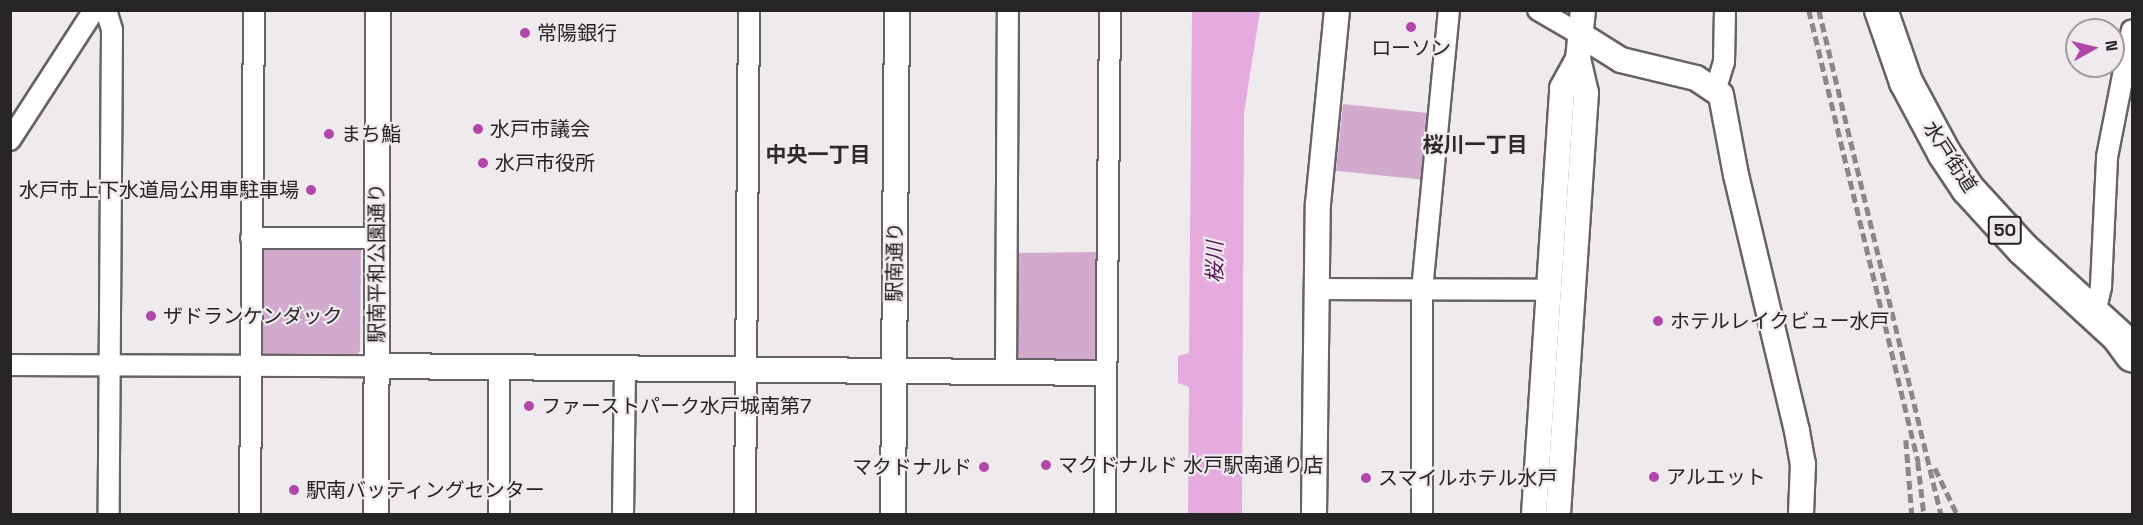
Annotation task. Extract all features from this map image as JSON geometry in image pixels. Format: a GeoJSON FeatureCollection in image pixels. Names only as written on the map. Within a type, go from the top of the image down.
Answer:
{"type":"FeatureCollection","features":[{"type":"Feature","properties":{"kind":"main road","name":"水戸街道"},"geometry":{"type":"LineString","coordinates":[[1881,10],[1906,82],[1944,153],[1968,189],[2023,249],[2094,314],[2133,355]]}},
{"type":"Feature","properties":{"kind":"street"},"geometry":{"type":"LineString","coordinates":[[10,140],[94,10]]}},
{"type":"Feature","properties":{"kind":"street"},"geometry":{"type":"LineString","coordinates":[[106,10],[112,30],[109,514]]}},
{"type":"Feature","properties":{"kind":"street"},"geometry":{"type":"LineString","coordinates":[[250,514],[254,10]]}},
{"type":"Feature","properties":{"kind":"street","name":"駅南平和公園通り"},"geometry":{"type":"LineString","coordinates":[[376,514],[378,10]]}},
{"type":"Feature","properties":{"kind":"street"},"geometry":{"type":"LineString","coordinates":[[745,514],[749,10]]}},
{"type":"Feature","properties":{"kind":"street","name":"駅南通り"},"geometry":{"type":"LineString","coordinates":[[893,514],[897,10]]}},
{"type":"Feature","properties":{"kind":"street"},"geometry":{"type":"LineString","coordinates":[[1006,372],[1008,10]]}},
{"type":"Feature","properties":{"kind":"street"},"geometry":{"type":"LineString","coordinates":[[1105,514],[1104,373],[1110,10]]}},
{"type":"Feature","properties":{"kind":"street"},"geometry":{"type":"LineString","coordinates":[[1314,514],[1316,289],[1321,160],[1337,10]]}},
{"type":"Feature","properties":{"kind":"street"},"geometry":{"type":"LineString","coordinates":[[1422,514],[1422,290],[1449,10]]}},
{"type":"Feature","properties":{"kind":"street"},"geometry":{"type":"LineString","coordinates":[[1538,10],[1621,60],[1696,78],[1716,88],[1724,104],[1736,175],[1797,431],[1803,464],[1801,514]]}},
{"type":"Feature","properties":{"kind":"street"},"geometry":{"type":"LineString","coordinates":[[1558,514],[1586,93],[1578,59],[1583,10]]}},
{"type":"Feature","properties":{"kind":"street"},"geometry":{"type":"LineString","coordinates":[[1716,88],[1724,62],[1725,10]]}},
{"type":"Feature","properties":{"kind":"street"},"geometry":{"type":"LineString","coordinates":[[2094,314],[2101,286],[2107,157],[2133,30]]}},
{"type":"Feature","properties":{"kind":"street"},"geometry":{"type":"LineString","coordinates":[[1534,514],[1562,88],[1578,59]]}},
{"type":"Feature","properties":{"kind":"street"},"geometry":{"type":"LineString","coordinates":[[251,238],[378,238]]}},
{"type":"Feature","properties":{"kind":"street"},"geometry":{"type":"LineString","coordinates":[[1316,289],[1548,290]]}},
{"type":"Feature","properties":{"kind":"street"},"geometry":{"type":"LineString","coordinates":[[10,365],[1104,373]]}},
{"type":"Feature","properties":{"kind":"street"},"geometry":{"type":"LineString","coordinates":[[499,367],[499,514]]}},
{"type":"Feature","properties":{"kind":"street"},"geometry":{"type":"LineString","coordinates":[[623,514],[625,368]]}},
{"type":"Feature","properties":{"kind":"shaded area"},"geometry":{"type":"Polygon","coordinates":[[[1343,104],[1433,113],[1426,180],[1336,171],[1343,104]]]}},
{"type":"Feature","properties":{"kind":"shaded area"},"geometry":{"type":"Polygon","coordinates":[[[262,247],[361,247],[360,351],[355,357],[267,357],[261,352],[262,247]]]}},
{"type":"Feature","properties":{"kind":"shaded area"},"geometry":{"type":"Polygon","coordinates":[[[1096,252],[1097,359],[1092,364],[1018,363],[1014,356],[1014,253],[1096,252]]]}},
{"type":"Feature","properties":{"kind":"water","name":"桜川"},"geometry":{"type":"Polygon","coordinates":[[[1192,11],[1260,11],[1244,113],[1242,514],[1188,514],[1189,387],[1178,383],[1178,356],[1189,353],[1192,11]]]}},
{"type":"Feature","properties":{"kind":"railway"},"geometry":{"type":"LineString","coordinates":[[1809,10],[1918,462],[1924,514]]}},
{"type":"Feature","properties":{"kind":"railway"},"geometry":{"type":"LineString","coordinates":[[1819,10],[1941,514]]}},
{"type":"Feature","properties":{"kind":"railway"},"geometry":{"type":"LineString","coordinates":[[1906,440],[1912,514]]}},
{"type":"Feature","properties":{"kind":"railway"},"geometry":{"type":"LineString","coordinates":[[1935,468],[1957,514]]}},
{"type":"Feature","properties":{"kind":"place","name":"ローソン"},"geometry":{"type":"Point","coordinates":[1411,27]}},
{"type":"Feature","properties":{"kind":"place","name":"常陽銀行"},"geometry":{"type":"Point","coordinates":[525,33]}},
{"type":"Feature","properties":{"kind":"place","name":"水戸市議会"},"geometry":{"type":"Point","coordinates":[478,129]}},
{"type":"Feature","properties":{"kind":"place","name":"まち鮨"},"geometry":{"type":"Point","coordinates":[329,134]}},
{"type":"Feature","properties":{"kind":"place","name":"水戸市役所"},"geometry":{"type":"Point","coordinates":[483,163]}},
{"type":"Feature","properties":{"kind":"place","name":"水戸市上下水道局公用車駐車場"},"geometry":{"type":"Point","coordinates":[311,190]}},
{"type":"Feature","properties":{"kind":"place","name":"ザドランケンダック"},"geometry":{"type":"Point","coordinates":[151,316]}},
{"type":"Feature","properties":{"kind":"place","name":"ホテルレイクビュー水戸"},"geometry":{"type":"Point","coordinates":[1658,321]}},
{"type":"Feature","properties":{"kind":"place","name":"ファーストパーク水戸城南第7"},"geometry":{"type":"Point","coordinates":[529,406]}},
{"type":"Feature","properties":{"kind":"place","name":"マクドナルド 水戸駅南通り店"},"geometry":{"type":"Point","coordinates":[1046,465]}},
{"type":"Feature","properties":{"kind":"place","name":"マクドナルド"},"geometry":{"type":"Point","coordinates":[984,467]}},
{"type":"Feature","properties":{"kind":"place","name":"アルエット"},"geometry":{"type":"Point","coordinates":[1654,477]}},
{"type":"Feature","properties":{"kind":"place","name":"スマイルホテル水戸"},"geometry":{"type":"Point","coordinates":[1366,478]}},
{"type":"Feature","properties":{"kind":"place","name":"駅南バッティングセンター"},"geometry":{"type":"Point","coordinates":[294,490]}},
{"type":"Feature","properties":{"kind":"district","name":"桜川一丁目"},"geometry":{"type":"Point","coordinates":[1475,145]}},
{"type":"Feature","properties":{"kind":"district","name":"中央一丁目"},"geometry":{"type":"Point","coordinates":[818,155]}}]}
